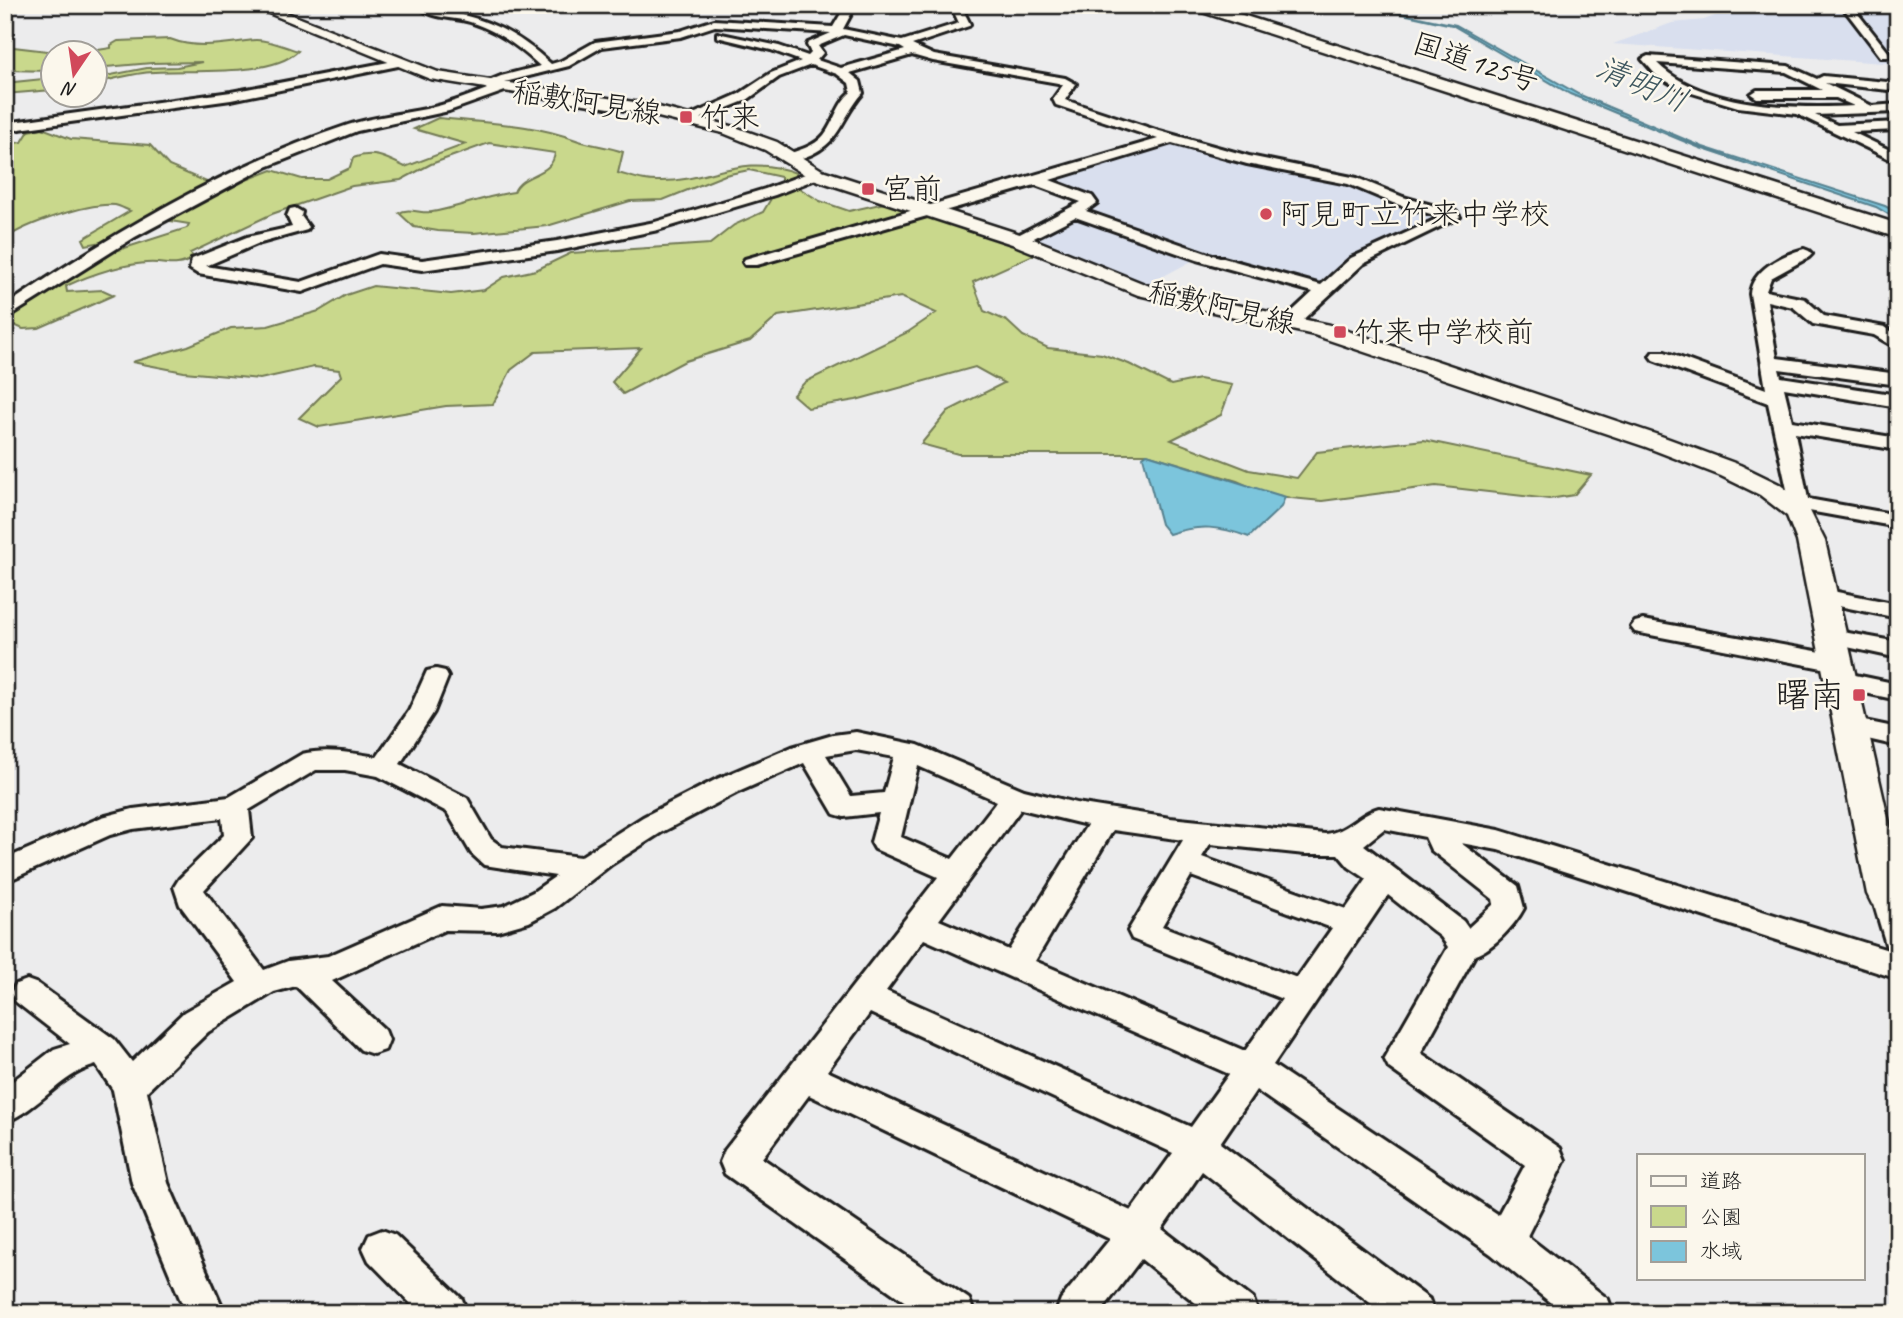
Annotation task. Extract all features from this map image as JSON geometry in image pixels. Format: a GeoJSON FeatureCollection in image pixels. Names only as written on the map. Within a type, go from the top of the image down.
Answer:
{"type":"FeatureCollection","features":[{"type":"Feature","properties":{"kind":"highway","name":"国道125号"},"geometry":{"type":"LineString","coordinates":[[1195,5],[1897,228]]}},
{"type":"Feature","properties":{"kind":"highway","name":"国道125号"},"geometry":{"type":"LineString","coordinates":[[1207,5],[1897,228]]}},
{"type":"Feature","properties":{"kind":"main road","name":"稲敷阿見線"},"geometry":{"type":"LineString","coordinates":[[255,5],[435,76],[635,107],[744,134],[771,146],[816,174],[1019,240],[1161,296],[1291,321],[1676,450],[1727,470],[1788,502],[1799,513],[1806,526],[1850,727],[1892,895]]}},
{"type":"Feature","properties":{"kind":"street"},"geometry":{"type":"LineString","coordinates":[[422,5],[432,12],[468,18],[511,35],[550,69]]}},
{"type":"Feature","properties":{"kind":"street"},"geometry":{"type":"LineString","coordinates":[[839,33],[837,30],[851,5]]}},
{"type":"Feature","properties":{"kind":"street"},"geometry":{"type":"LineString","coordinates":[[841,72],[965,24],[959,12],[966,5]]}},
{"type":"Feature","properties":{"kind":"street"},"geometry":{"type":"LineString","coordinates":[[1846,5],[1885,55]]}},
{"type":"Feature","properties":{"kind":"street"},"geometry":{"type":"LineString","coordinates":[[714,23],[714,19],[722,12]]}},
{"type":"Feature","properties":{"kind":"street"},"geometry":{"type":"LineString","coordinates":[[681,34],[714,23],[839,33],[908,47],[933,58],[1061,80],[1070,84],[1059,99],[1060,102],[1171,139],[1247,160],[1352,181],[1398,200],[1438,209],[1452,217],[1357,261],[1291,321]]}},
{"type":"Feature","properties":{"kind":"street"},"geometry":{"type":"LineString","coordinates":[[688,119],[725,106],[775,75],[809,62],[817,53],[811,44],[839,33]]}},
{"type":"Feature","properties":{"kind":"street"},"geometry":{"type":"LineString","coordinates":[[5,314],[96,252],[156,218],[289,154],[364,125],[434,111],[495,87],[505,78],[570,63],[599,44],[681,34],[728,36],[775,48],[841,72],[854,81],[857,93],[843,103],[827,139],[808,151],[788,158]]}},
{"type":"Feature","properties":{"kind":"street"},"geometry":{"type":"LineString","coordinates":[[1869,109],[1807,77],[1773,66],[1648,58],[1661,73],[1702,93],[1745,106],[1802,112],[1898,108]]}},
{"type":"Feature","properties":{"kind":"street"},"geometry":{"type":"LineString","coordinates":[[5,127],[231,96],[400,63]]}},
{"type":"Feature","properties":{"kind":"street"},"geometry":{"type":"LineString","coordinates":[[1807,77],[1854,68]]}},
{"type":"Feature","properties":{"kind":"street"},"geometry":{"type":"LineString","coordinates":[[1661,73],[1807,77],[1898,87]]}},
{"type":"Feature","properties":{"kind":"street"},"geometry":{"type":"LineString","coordinates":[[1702,93],[1840,94]]}},
{"type":"Feature","properties":{"kind":"street"},"geometry":{"type":"LineString","coordinates":[[1802,112],[1872,149],[1898,159]]}},
{"type":"Feature","properties":{"kind":"street"},"geometry":{"type":"LineString","coordinates":[[1834,129],[1898,126]]}},
{"type":"Feature","properties":{"kind":"street"},"geometry":{"type":"LineString","coordinates":[[751,262],[1171,139]]}},
{"type":"Feature","properties":{"kind":"street"},"geometry":{"type":"LineString","coordinates":[[1872,149],[1898,147]]}},
{"type":"Feature","properties":{"kind":"street"},"geometry":{"type":"LineString","coordinates":[[295,212],[294,216],[302,227],[297,230],[252,240],[198,262],[198,269],[302,287],[379,259],[434,264],[557,246],[658,226],[770,192],[816,174]]}},
{"type":"Feature","properties":{"kind":"street"},"geometry":{"type":"LineString","coordinates":[[1019,240],[1076,212],[1091,201],[1036,180]]}},
{"type":"Feature","properties":{"kind":"street"},"geometry":{"type":"LineString","coordinates":[[1076,212],[1203,257],[1322,290]]}},
{"type":"Feature","properties":{"kind":"street"},"geometry":{"type":"LineString","coordinates":[[1788,502],[1799,497],[1769,362],[1758,294],[1759,283],[1765,275],[1804,254]]}},
{"type":"Feature","properties":{"kind":"street"},"geometry":{"type":"LineString","coordinates":[[1758,294],[1798,303],[1819,320],[1879,331],[1898,344]]}},
{"type":"Feature","properties":{"kind":"street"},"geometry":{"type":"LineString","coordinates":[[1879,331],[1898,325]]}},
{"type":"Feature","properties":{"kind":"street"},"geometry":{"type":"LineString","coordinates":[[1659,356],[1779,400]]}},
{"type":"Feature","properties":{"kind":"street"},"geometry":{"type":"LineString","coordinates":[[1769,362],[1898,380]]}},
{"type":"Feature","properties":{"kind":"street"},"geometry":{"type":"LineString","coordinates":[[1774,381],[1898,401]]}},
{"type":"Feature","properties":{"kind":"street"},"geometry":{"type":"LineString","coordinates":[[1785,426],[1898,444]]}},
{"type":"Feature","properties":{"kind":"street"},"geometry":{"type":"LineString","coordinates":[[1788,502],[1898,521]]}},
{"type":"Feature","properties":{"kind":"street"},"geometry":{"type":"LineString","coordinates":[[1822,596],[1898,611]]}},
{"type":"Feature","properties":{"kind":"street"},"geometry":{"type":"LineString","coordinates":[[1643,627],[1839,672],[1898,692]]}},
{"type":"Feature","properties":{"kind":"street"},"geometry":{"type":"LineString","coordinates":[[1832,637],[1898,650]]}},
{"type":"Feature","properties":{"kind":"street"},"geometry":{"type":"LineString","coordinates":[[384,768],[421,712],[436,677]]}},
{"type":"Feature","properties":{"kind":"street"},"geometry":{"type":"LineString","coordinates":[[1850,727],[1898,737]]}},
{"type":"Feature","properties":{"kind":"street"},"geometry":{"type":"LineString","coordinates":[[128,1086],[196,1022],[258,986],[288,974],[332,968],[442,918],[460,917],[484,922],[506,918],[547,899],[602,856],[668,815],[810,751],[854,741],[909,751],[1015,797],[1105,820],[1313,844],[1345,842],[1379,818],[1499,840],[1898,966]]}},
{"type":"Feature","properties":{"kind":"street"},"geometry":{"type":"LineString","coordinates":[[810,751],[844,807],[896,801]]}},
{"type":"Feature","properties":{"kind":"street"},"geometry":{"type":"LineString","coordinates":[[909,751],[885,842],[957,873]]}},
{"type":"Feature","properties":{"kind":"street"},"geometry":{"type":"LineString","coordinates":[[5,871],[102,827],[133,819],[235,806],[311,761],[345,761],[384,768],[424,785],[457,805],[481,845],[494,857],[587,869]]}},
{"type":"Feature","properties":{"kind":"street"},"geometry":{"type":"LineString","coordinates":[[955,1313],[738,1161],[1015,797]]}},
{"type":"Feature","properties":{"kind":"street"},"geometry":{"type":"LineString","coordinates":[[235,806],[238,838],[190,887],[191,897],[258,986]]}},
{"type":"Feature","properties":{"kind":"street"},"geometry":{"type":"LineString","coordinates":[[1015,967],[1105,820]]}},
{"type":"Feature","properties":{"kind":"street"},"geometry":{"type":"LineString","coordinates":[[1437,827],[1441,843],[1507,894],[1509,908],[1473,943],[1464,946],[1401,1058],[1547,1160],[1504,1241]]}},
{"type":"Feature","properties":{"kind":"street"},"geometry":{"type":"LineString","coordinates":[[1202,833],[1143,931],[1303,994]]}},
{"type":"Feature","properties":{"kind":"street"},"geometry":{"type":"LineString","coordinates":[[1345,842],[1359,859],[1452,929],[1464,946]]}},
{"type":"Feature","properties":{"kind":"street"},"geometry":{"type":"LineString","coordinates":[[1186,863],[1352,923]]}},
{"type":"Feature","properties":{"kind":"street"},"geometry":{"type":"LineString","coordinates":[[1075,1313],[1138,1233],[1385,876]]}},
{"type":"Feature","properties":{"kind":"street"},"geometry":{"type":"LineString","coordinates":[[1892,895],[1898,939]]}},
{"type":"Feature","properties":{"kind":"street"},"geometry":{"type":"LineString","coordinates":[[919,924],[1252,1069],[1504,1241],[1594,1313]]}},
{"type":"Feature","properties":{"kind":"street"},"geometry":{"type":"LineString","coordinates":[[302,971],[373,1040]]}},
{"type":"Feature","properties":{"kind":"street"},"geometry":{"type":"LineString","coordinates":[[27,993],[102,1049],[113,1061],[128,1086],[150,1183],[206,1313]]}},
{"type":"Feature","properties":{"kind":"street"},"geometry":{"type":"LineString","coordinates":[[864,996],[1198,1147],[1415,1313]]}},
{"type":"Feature","properties":{"kind":"street"},"geometry":{"type":"LineString","coordinates":[[5,1107],[66,1059],[102,1049]]}},
{"type":"Feature","properties":{"kind":"street"},"geometry":{"type":"LineString","coordinates":[[803,1076],[1138,1233],[1239,1313]]}},
{"type":"Feature","properties":{"kind":"street"},"geometry":{"type":"LineString","coordinates":[[382,1248],[448,1313]]}},
{"type":"Feature","properties":{"kind":"shaded area"},"geometry":{"type":"Polygon","coordinates":[[[1767,5],[1898,5],[1898,64],[1613,44],[1672,23],[1704,20],[1733,9],[1769,8],[1767,5]]]}},
{"type":"Feature","properties":{"kind":"shaded area","name":"阿見町立竹来中学校"},"geometry":{"type":"Polygon","coordinates":[[[1169,141],[1332,178],[1447,216],[1339,266],[1317,284],[1203,255],[1147,285],[1030,239],[1093,212],[1093,200],[1047,181],[1169,141]]]}},
{"type":"Feature","properties":{"kind":"green space"},"geometry":{"type":"Polygon","coordinates":[[[170,39],[202,45],[260,40],[298,51],[285,60],[267,66],[225,71],[143,73],[108,80],[108,76],[147,68],[177,67],[202,62],[108,67],[108,48],[118,41],[170,39]]]}},
{"type":"Feature","properties":{"kind":"green space"},"geometry":{"type":"Polygon","coordinates":[[[5,46],[38,50],[38,71],[5,70],[5,46]]]}},
{"type":"Feature","properties":{"kind":"green space"},"geometry":{"type":"Polygon","coordinates":[[[38,79],[38,91],[5,94],[5,83],[38,79]]]}},
{"type":"Feature","properties":{"kind":"green space"},"geometry":{"type":"Polygon","coordinates":[[[438,118],[543,130],[617,150],[623,152],[618,173],[645,180],[679,180],[743,166],[777,167],[796,173],[799,188],[820,201],[849,211],[889,202],[1040,252],[973,282],[984,311],[1007,321],[1023,336],[1048,348],[1102,354],[1171,385],[1199,379],[1232,385],[1221,415],[1171,440],[1249,470],[1297,478],[1317,452],[1424,440],[1591,475],[1574,495],[1549,499],[1436,486],[1322,501],[1291,498],[1262,492],[1237,481],[1147,454],[958,454],[921,444],[948,411],[1004,383],[975,367],[856,400],[808,408],[793,395],[805,382],[908,332],[936,313],[901,297],[778,316],[750,341],[685,361],[623,394],[612,382],[641,348],[535,352],[511,370],[493,404],[446,406],[319,427],[299,418],[341,376],[339,370],[314,367],[260,379],[184,372],[132,362],[188,346],[231,328],[268,326],[319,311],[346,295],[373,286],[451,294],[484,290],[504,277],[536,270],[571,253],[710,244],[734,225],[763,212],[781,182],[781,177],[749,170],[725,175],[663,200],[630,201],[547,226],[474,233],[414,227],[399,213],[432,212],[514,192],[523,181],[543,171],[553,161],[555,153],[489,143],[431,164],[401,180],[352,186],[272,214],[190,253],[194,258],[187,262],[136,264],[75,282],[66,286],[67,292],[103,290],[114,295],[39,328],[23,329],[5,321],[5,306],[29,304],[83,266],[106,254],[187,228],[189,224],[146,217],[102,242],[86,245],[83,239],[130,211],[115,205],[104,205],[58,215],[5,239],[5,144],[22,142],[29,131],[42,128],[71,139],[150,145],[169,166],[223,189],[272,170],[302,179],[327,179],[350,168],[353,158],[367,155],[386,158],[405,167],[466,144],[414,129],[438,118]]]}},
{"type":"Feature","properties":{"kind":"water"},"geometry":{"type":"Polygon","coordinates":[[[1362,5],[1456,25],[1578,94],[1703,147],[1885,206],[1898,213],[1898,220],[1876,207],[1700,148],[1570,94],[1452,25],[1362,5]]]}},
{"type":"Feature","properties":{"kind":"water"},"geometry":{"type":"Polygon","coordinates":[[[1147,454],[1285,497],[1281,507],[1249,537],[1228,530],[1209,528],[1169,534],[1161,524],[1143,457],[1147,454]]]}},
{"type":"Feature","properties":{"kind":"place","name":"竹来"},"geometry":{"type":"Point","coordinates":[686,117]}},
{"type":"Feature","properties":{"kind":"place","name":"宮前"},"geometry":{"type":"Point","coordinates":[868,189]}},
{"type":"Feature","properties":{"kind":"place","name":"阿見町立竹来中学校"},"geometry":{"type":"Point","coordinates":[1266,214]}},
{"type":"Feature","properties":{"kind":"place","name":"竹来中学校前"},"geometry":{"type":"Point","coordinates":[1340,332]}},
{"type":"Feature","properties":{"kind":"place","name":"曙南"},"geometry":{"type":"Point","coordinates":[1859,695]}},
{"type":"Feature","properties":{"kind":"water label","name":"清明川"},"geometry":{"type":"Point","coordinates":[1642,84]}}]}
